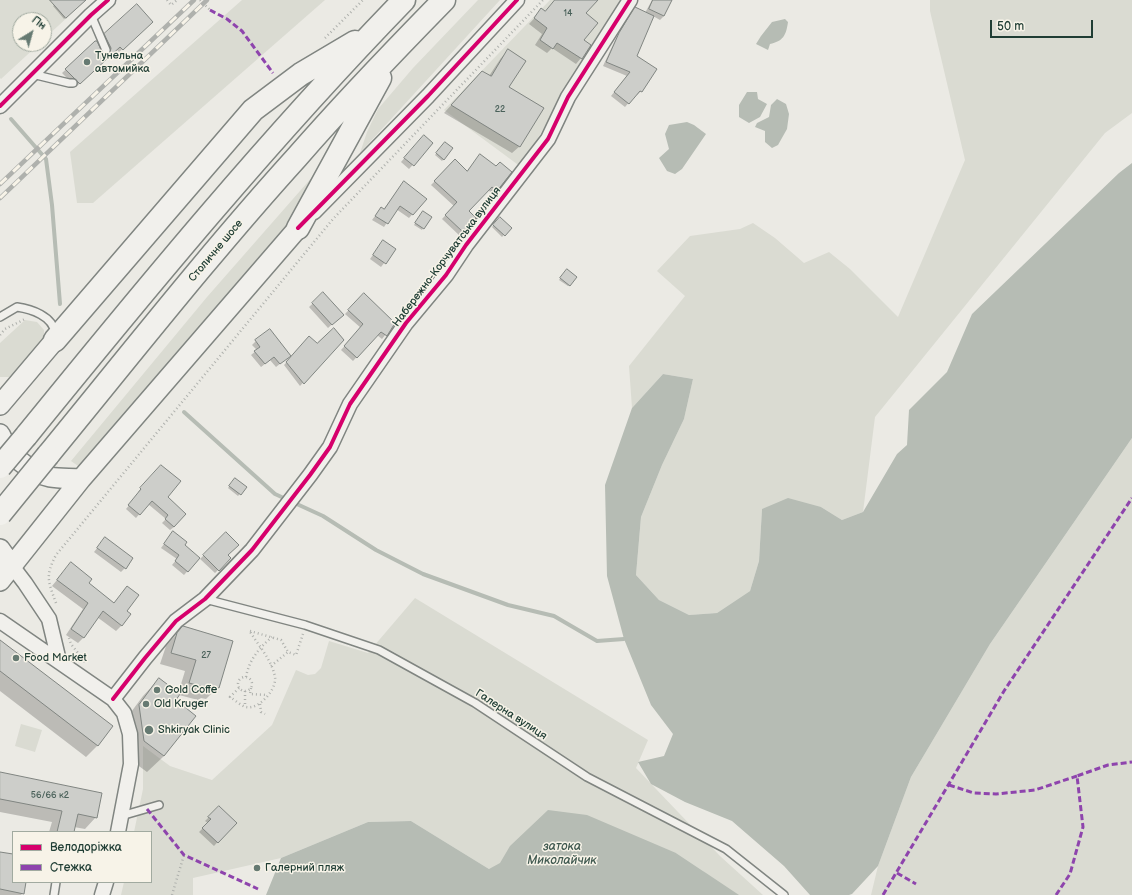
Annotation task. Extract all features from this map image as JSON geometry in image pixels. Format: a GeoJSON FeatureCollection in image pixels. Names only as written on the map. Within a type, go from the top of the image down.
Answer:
{"type":"FeatureCollection","features":[{"type":"Feature","properties":{"kind":"highway"},"geometry":{"type":"LineString","coordinates":[[0,467],[161,270],[276,139],[404,0]]}},
{"type":"Feature","properties":{"kind":"highway","name":"Столичне шосе"},"geometry":{"type":"LineString","coordinates":[[0,514],[184,290],[291,163],[396,49],[444,0]]}},
{"type":"Feature","properties":{"kind":"highway"},"geometry":{"type":"LineString","coordinates":[[55,340],[253,110],[301,74],[375,30]]}},
{"type":"Feature","properties":{"kind":"highway"},"geometry":{"type":"LineString","coordinates":[[298,228],[396,49]]}},
{"type":"Feature","properties":{"kind":"main road"},"geometry":{"type":"LineString","coordinates":[[0,581],[81,479],[298,228]]}},
{"type":"Feature","properties":{"kind":"main road"},"geometry":{"type":"LineString","coordinates":[[2,401],[55,340]]}},
{"type":"Feature","properties":{"kind":"main road"},"geometry":{"type":"LineString","coordinates":[[0,434],[16,458],[27,468],[50,477],[81,479]]}},
{"type":"Feature","properties":{"kind":"main road"},"geometry":{"type":"LineString","coordinates":[[0,549],[12,566]]}},
{"type":"Feature","properties":{"kind":"street"},"geometry":{"type":"LineString","coordinates":[[0,106],[91,15],[108,0]]}},
{"type":"Feature","properties":{"kind":"street"},"geometry":{"type":"LineString","coordinates":[[298,228],[428,96],[517,0]]}},
{"type":"Feature","properties":{"kind":"street","name":"Набережно-Корчуватська вулиця"},"geometry":{"type":"LineString","coordinates":[[113,698],[144,658],[176,621],[205,599],[252,550],[291,500],[330,447],[350,404],[406,323],[446,275],[471,239],[548,139],[568,98],[630,0]]}},
{"type":"Feature","properties":{"kind":"street"},"geometry":{"type":"LineString","coordinates":[[12,566],[26,583],[49,620],[59,661]]}},
{"type":"Feature","properties":{"kind":"street"},"geometry":{"type":"LineString","coordinates":[[0,621],[113,698],[124,713],[130,734],[131,764],[118,831]]}},
{"type":"Feature","properties":{"kind":"street"},"geometry":{"type":"LineString","coordinates":[[102,895],[106,883]]}},
{"type":"Feature","properties":{"kind":"lane"},"geometry":{"type":"LineString","coordinates":[[91,15],[106,50]]}},
{"type":"Feature","properties":{"kind":"lane"},"geometry":{"type":"LineString","coordinates":[[32,74],[73,83]]}},
{"type":"Feature","properties":{"kind":"lane"},"geometry":{"type":"LineString","coordinates":[[0,317],[17,306],[39,313],[50,321],[55,331],[55,340]]}},
{"type":"Feature","properties":{"kind":"lane","name":"Галерна вулиця"},"geometry":{"type":"LineString","coordinates":[[205,599],[305,625],[379,650],[474,703],[587,777],[726,849],[784,895]]}},
{"type":"Feature","properties":{"kind":"lane"},"geometry":{"type":"LineString","coordinates":[[121,816],[160,805]]}},
{"type":"Feature","properties":{"kind":"lane"},"geometry":{"type":"LineString","coordinates":[[54,895],[56,883]]}},
{"type":"Feature","properties":{"kind":"path"},"geometry":{"type":"LineString","coordinates":[[167,0],[171,5],[177,0]]}},
{"type":"Feature","properties":{"kind":"path"},"geometry":{"type":"LineString","coordinates":[[200,0],[210,10]]}},
{"type":"Feature","properties":{"kind":"path"},"geometry":{"type":"LineString","coordinates":[[58,610],[48,582],[50,567],[56,555],[333,219],[543,0]]}},
{"type":"Feature","properties":{"kind":"path"},"geometry":{"type":"LineString","coordinates":[[239,688],[230,697],[245,707],[253,707],[260,704],[274,687],[275,678],[271,666],[249,630],[281,640],[288,652],[296,654],[305,625]]}},
{"type":"Feature","properties":{"kind":"path"},"geometry":{"type":"LineString","coordinates":[[68,637],[71,644],[85,662],[91,666]]}},
{"type":"Feature","properties":{"kind":"path"},"geometry":{"type":"LineString","coordinates":[[246,678],[252,659],[260,648],[272,637]]}},
{"type":"Feature","properties":{"kind":"path"},"geometry":{"type":"LineString","coordinates":[[271,666],[288,652]]}},
{"type":"Feature","properties":{"kind":"path"},"geometry":{"type":"LineString","coordinates":[[239,688],[238,682],[242,678],[246,678]]}},
{"type":"Feature","properties":{"kind":"path"},"geometry":{"type":"LineString","coordinates":[[246,678],[250,681],[250,694],[267,695]]}},
{"type":"Feature","properties":{"kind":"path"},"geometry":{"type":"LineString","coordinates":[[245,691],[249,690],[251,687]]}},
{"type":"Feature","properties":{"kind":"path"},"geometry":{"type":"LineString","coordinates":[[239,688],[245,691]]}},
{"type":"Feature","properties":{"kind":"path"},"geometry":{"type":"LineString","coordinates":[[245,691],[245,707]]}},
{"type":"Feature","properties":{"kind":"path"},"geometry":{"type":"LineString","coordinates":[[260,704],[261,712],[265,714]]}},
{"type":"Feature","properties":{"kind":"path"},"geometry":{"type":"LineString","coordinates":[[172,895],[184,855]]}},
{"type":"Feature","properties":{"kind":"shaded area"},"geometry":{"type":"Polygon","coordinates":[[[0,0],[86,0],[52,32],[52,12],[12,12],[12,52],[30,52],[1,79],[0,0]]]}},
{"type":"Feature","properties":{"kind":"shaded area"},"geometry":{"type":"Polygon","coordinates":[[[242,0],[325,0],[93,203],[77,203],[70,152],[242,0]]]}},
{"type":"Feature","properties":{"kind":"shaded area"},"geometry":{"type":"Polygon","coordinates":[[[478,0],[500,0],[360,153],[367,132],[378,109],[413,68],[478,0]]]}},
{"type":"Feature","properties":{"kind":"shaded area"},"geometry":{"type":"Polygon","coordinates":[[[550,0],[627,0],[582,63],[521,167],[444,110],[550,0]]]}},
{"type":"Feature","properties":{"kind":"shaded area"},"geometry":{"type":"Polygon","coordinates":[[[930,0],[1132,0],[1132,113],[1105,133],[875,417],[863,512],[842,520],[821,507],[762,509],[759,561],[750,591],[717,613],[689,615],[659,600],[636,575],[641,517],[662,465],[684,419],[693,379],[663,374],[632,408],[629,366],[685,296],[657,271],[690,236],[740,229],[753,223],[775,238],[804,263],[829,252],[850,269],[898,317],[965,160],[930,11],[930,0]]]}},
{"type":"Feature","properties":{"kind":"shaded area"},"geometry":{"type":"Polygon","coordinates":[[[328,159],[300,210],[81,468],[71,461],[207,297],[328,159]]]}},
{"type":"Feature","properties":{"kind":"shaded area"},"geometry":{"type":"Polygon","coordinates":[[[25,320],[37,322],[44,330],[44,339],[11,377],[0,377],[0,343],[25,320]]]}},
{"type":"Feature","properties":{"kind":"shaded area"},"geometry":{"type":"Polygon","coordinates":[[[1132,438],[1132,895],[871,895],[878,866],[911,777],[990,644],[1132,438]]]}},
{"type":"Feature","properties":{"kind":"shaded area"},"geometry":{"type":"Polygon","coordinates":[[[415,598],[648,740],[636,768],[720,856],[763,895],[723,895],[703,871],[676,853],[489,869],[411,821],[368,822],[281,858],[193,878],[193,895],[121,895],[124,883],[152,883],[152,831],[134,831],[143,789],[143,746],[170,766],[212,780],[272,725],[296,670],[308,675],[315,674],[321,668],[329,641],[368,653],[415,598]]]}},
{"type":"Feature","properties":{"kind":"shaded area"},"geometry":{"type":"Polygon","coordinates":[[[21,724],[42,730],[35,752],[15,746],[21,724]]]}},
{"type":"Feature","properties":{"kind":"water"},"geometry":{"type":"Polygon","coordinates":[[[785,19],[788,22],[787,27],[785,34],[781,39],[770,44],[768,50],[756,44],[772,22],[785,19]]]}},
{"type":"Feature","properties":{"kind":"water"},"geometry":{"type":"Polygon","coordinates":[[[747,92],[757,92],[758,99],[767,104],[760,117],[749,123],[739,117],[739,105],[747,92]]]}},
{"type":"Feature","properties":{"kind":"water"},"geometry":{"type":"Polygon","coordinates":[[[777,99],[786,104],[789,114],[787,129],[778,145],[772,148],[765,142],[765,131],[755,127],[757,123],[769,117],[771,105],[777,99]]]}},
{"type":"Feature","properties":{"kind":"water"},"geometry":{"type":"Polygon","coordinates":[[[687,122],[694,125],[706,134],[682,169],[675,174],[667,171],[659,158],[669,149],[665,134],[669,125],[687,122]]]}},
{"type":"Feature","properties":{"kind":"water"},"geometry":{"type":"Polygon","coordinates":[[[1132,163],[1132,438],[990,644],[911,777],[878,866],[852,894],[810,895],[784,866],[732,821],[685,802],[651,784],[638,762],[664,756],[673,734],[651,705],[624,639],[607,576],[605,485],[632,408],[663,374],[693,379],[684,419],[662,465],[641,517],[636,575],[659,600],[689,615],[717,613],[750,591],[759,561],[762,509],[788,498],[821,507],[842,520],[863,512],[897,454],[907,445],[909,410],[947,372],[972,314],[1119,173],[1132,163]]]}},
{"type":"Feature","properties":{"kind":"water","name":"затока Миколайчик"},"geometry":{"type":"Polygon","coordinates":[[[548,810],[587,815],[676,853],[739,895],[266,895],[281,858],[368,822],[411,821],[489,869],[500,863],[510,846],[548,810]]]}},
{"type":"Feature","properties":{"kind":"building"},"geometry":{"type":"Polygon","coordinates":[[[50,0],[86,0],[66,18],[50,0]]]}},
{"type":"Feature","properties":{"kind":"building"},"geometry":{"type":"Polygon","coordinates":[[[555,0],[598,0],[586,13],[598,23],[584,40],[591,45],[582,59],[557,43],[553,49],[540,40],[547,28],[534,18],[541,8],[545,11],[555,0]]]}},
{"type":"Feature","properties":{"kind":"building"},"geometry":{"type":"Polygon","coordinates":[[[653,0],[672,0],[664,16],[649,9],[653,0]]]}},
{"type":"Feature","properties":{"kind":"building"},"geometry":{"type":"Polygon","coordinates":[[[137,4],[153,22],[123,50],[120,47],[80,84],[65,69],[95,41],[97,41],[103,54],[106,55],[110,53],[111,48],[104,34],[137,4]]]}},
{"type":"Feature","properties":{"kind":"building"},"geometry":{"type":"Polygon","coordinates":[[[635,7],[654,16],[637,56],[657,69],[642,92],[640,91],[629,104],[614,92],[630,72],[606,62],[619,33],[635,7]]]}},
{"type":"Feature","properties":{"kind":"building"},"geometry":{"type":"Polygon","coordinates":[[[508,49],[526,61],[509,87],[544,108],[520,147],[451,105],[482,71],[491,76],[508,49]]]}},
{"type":"Feature","properties":{"kind":"building"},"geometry":{"type":"Polygon","coordinates":[[[424,135],[433,143],[414,166],[404,158],[424,135]]]}},
{"type":"Feature","properties":{"kind":"building"},"geometry":{"type":"Polygon","coordinates":[[[445,142],[453,148],[444,160],[436,153],[445,142]]]}},
{"type":"Feature","properties":{"kind":"building"},"geometry":{"type":"Polygon","coordinates":[[[480,154],[496,166],[500,162],[512,172],[497,191],[492,187],[469,211],[476,218],[464,233],[445,215],[457,202],[434,181],[455,159],[467,171],[480,154]]]}},
{"type":"Feature","properties":{"kind":"building"},"geometry":{"type":"Polygon","coordinates":[[[404,181],[427,199],[413,215],[400,206],[388,224],[375,216],[381,207],[384,209],[404,181]]]}},
{"type":"Feature","properties":{"kind":"building"},"geometry":{"type":"Polygon","coordinates":[[[423,211],[432,217],[424,229],[415,223],[423,211]]]}},
{"type":"Feature","properties":{"kind":"building"},"geometry":{"type":"Polygon","coordinates":[[[500,217],[512,228],[505,236],[493,225],[500,217]]]}},
{"type":"Feature","properties":{"kind":"building"},"geometry":{"type":"Polygon","coordinates":[[[383,240],[396,249],[386,264],[373,255],[383,240]]]}},
{"type":"Feature","properties":{"kind":"building"},"geometry":{"type":"Polygon","coordinates":[[[567,269],[577,277],[570,286],[560,278],[567,269]]]}},
{"type":"Feature","properties":{"kind":"building"},"geometry":{"type":"Polygon","coordinates":[[[323,292],[344,315],[332,325],[312,303],[323,292]]]}},
{"type":"Feature","properties":{"kind":"building"},"geometry":{"type":"Polygon","coordinates":[[[364,293],[395,323],[387,336],[381,332],[357,358],[344,346],[363,324],[348,310],[364,293]]]}},
{"type":"Feature","properties":{"kind":"building"},"geometry":{"type":"Polygon","coordinates":[[[334,328],[344,340],[304,384],[286,362],[309,336],[317,343],[334,328]]]}},
{"type":"Feature","properties":{"kind":"building"},"geometry":{"type":"Polygon","coordinates":[[[270,329],[291,356],[280,364],[274,357],[265,364],[254,351],[260,347],[255,340],[270,329]]]}},
{"type":"Feature","properties":{"kind":"building"},"geometry":{"type":"Polygon","coordinates":[[[161,465],[181,481],[168,497],[186,514],[174,527],[165,519],[168,515],[152,501],[140,515],[128,505],[141,489],[140,488],[161,465]]]}},
{"type":"Feature","properties":{"kind":"building"},"geometry":{"type":"Polygon","coordinates":[[[235,478],[247,487],[241,495],[229,486],[235,478]]]}},
{"type":"Feature","properties":{"kind":"building"},"geometry":{"type":"Polygon","coordinates":[[[173,531],[187,542],[185,545],[200,558],[188,572],[175,561],[179,555],[164,544],[173,531]]]}},
{"type":"Feature","properties":{"kind":"building"},"geometry":{"type":"Polygon","coordinates":[[[226,532],[239,545],[228,555],[231,558],[219,571],[203,555],[226,532]]]}},
{"type":"Feature","properties":{"kind":"building"},"geometry":{"type":"Polygon","coordinates":[[[105,537],[133,558],[126,569],[97,548],[105,537]]]}},
{"type":"Feature","properties":{"kind":"building"},"geometry":{"type":"Polygon","coordinates":[[[71,562],[92,579],[89,583],[114,603],[127,586],[139,595],[127,611],[131,614],[122,626],[103,611],[84,638],[71,629],[88,603],[57,580],[71,562]]]}},
{"type":"Feature","properties":{"kind":"building"},"geometry":{"type":"Polygon","coordinates":[[[183,626],[233,641],[219,688],[212,686],[211,689],[189,683],[196,660],[171,653],[177,633],[183,626]]]}},
{"type":"Feature","properties":{"kind":"building"},"geometry":{"type":"Polygon","coordinates":[[[0,640],[113,726],[98,746],[0,671],[0,640]]]}},
{"type":"Feature","properties":{"kind":"building"},"geometry":{"type":"Polygon","coordinates":[[[159,678],[180,694],[176,700],[196,716],[164,756],[144,741],[139,705],[159,678]]]}},
{"type":"Feature","properties":{"kind":"building"},"geometry":{"type":"Polygon","coordinates":[[[0,772],[102,793],[97,818],[78,814],[74,831],[57,831],[62,811],[0,799],[0,772]]]}},
{"type":"Feature","properties":{"kind":"building"},"geometry":{"type":"Polygon","coordinates":[[[219,806],[237,823],[218,843],[202,828],[211,819],[208,817],[219,806]]]}},
{"type":"Feature","properties":{"kind":"building"},"geometry":{"type":"Polygon","coordinates":[[[0,852],[12,854],[12,883],[26,883],[24,894],[0,889],[0,852]]]}},
{"type":"Feature","properties":{"kind":"waterway"},"geometry":{"type":"LineString","coordinates":[[11,119],[46,159],[52,205],[60,304]]}},
{"type":"Feature","properties":{"kind":"waterway"},"geometry":{"type":"LineString","coordinates":[[184,412],[275,494],[323,516],[376,550],[423,574],[508,605],[554,616],[597,641],[624,639]]}},
{"type":"Feature","properties":{"kind":"railway"},"geometry":{"type":"LineString","coordinates":[[0,184],[194,0]]}},
{"type":"Feature","properties":{"kind":"railway"},"geometry":{"type":"LineString","coordinates":[[0,198],[207,0]]}},
{"type":"Feature","properties":{"kind":"marked path"},"geometry":{"type":"LineString","coordinates":[[210,10],[227,19],[242,31],[273,73]]}},
{"type":"Feature","properties":{"kind":"marked path"},"geometry":{"type":"LineString","coordinates":[[883,895],[1004,691],[1132,498]]}},
{"type":"Feature","properties":{"kind":"marked path"},"geometry":{"type":"LineString","coordinates":[[1056,895],[1070,874],[1083,827],[1077,776],[1108,765],[1132,762]]}},
{"type":"Feature","properties":{"kind":"marked path"},"geometry":{"type":"LineString","coordinates":[[949,785],[974,793],[996,794],[1035,790],[1077,776]]}},
{"type":"Feature","properties":{"kind":"marked path"},"geometry":{"type":"LineString","coordinates":[[147,809],[184,855],[258,889]]}},
{"type":"Feature","properties":{"kind":"marked path"},"geometry":{"type":"LineString","coordinates":[[897,873],[916,884]]}},
{"type":"Feature","properties":{"kind":"cycle path"},"geometry":{"type":"LineString","coordinates":[[0,106],[91,15],[108,0]]}},
{"type":"Feature","properties":{"kind":"cycle path"},"geometry":{"type":"LineString","coordinates":[[298,228],[428,96],[517,0]]}},
{"type":"Feature","properties":{"kind":"cycle path"},"geometry":{"type":"LineString","coordinates":[[113,699],[176,621],[205,599],[252,550],[310,475],[330,447],[350,404],[406,323],[446,275],[466,245],[548,139],[568,97],[630,0]]}},
{"type":"Feature","properties":{"kind":"place","name":"Тунельна автомийка"},"geometry":{"type":"Point","coordinates":[87,62]}},
{"type":"Feature","properties":{"kind":"place","name":"Food Market"},"geometry":{"type":"Point","coordinates":[16,658]}},
{"type":"Feature","properties":{"kind":"place","name":"Gold Coffe"},"geometry":{"type":"Point","coordinates":[157,690]}},
{"type":"Feature","properties":{"kind":"place","name":"Old Kruger"},"geometry":{"type":"Point","coordinates":[146,704]}},
{"type":"Feature","properties":{"kind":"place","name":"Shkiryak Clinic"},"geometry":{"type":"Point","coordinates":[149,730]}},
{"type":"Feature","properties":{"kind":"place","name":"Галерний пляж"},"geometry":{"type":"Point","coordinates":[257,868]}}]}
